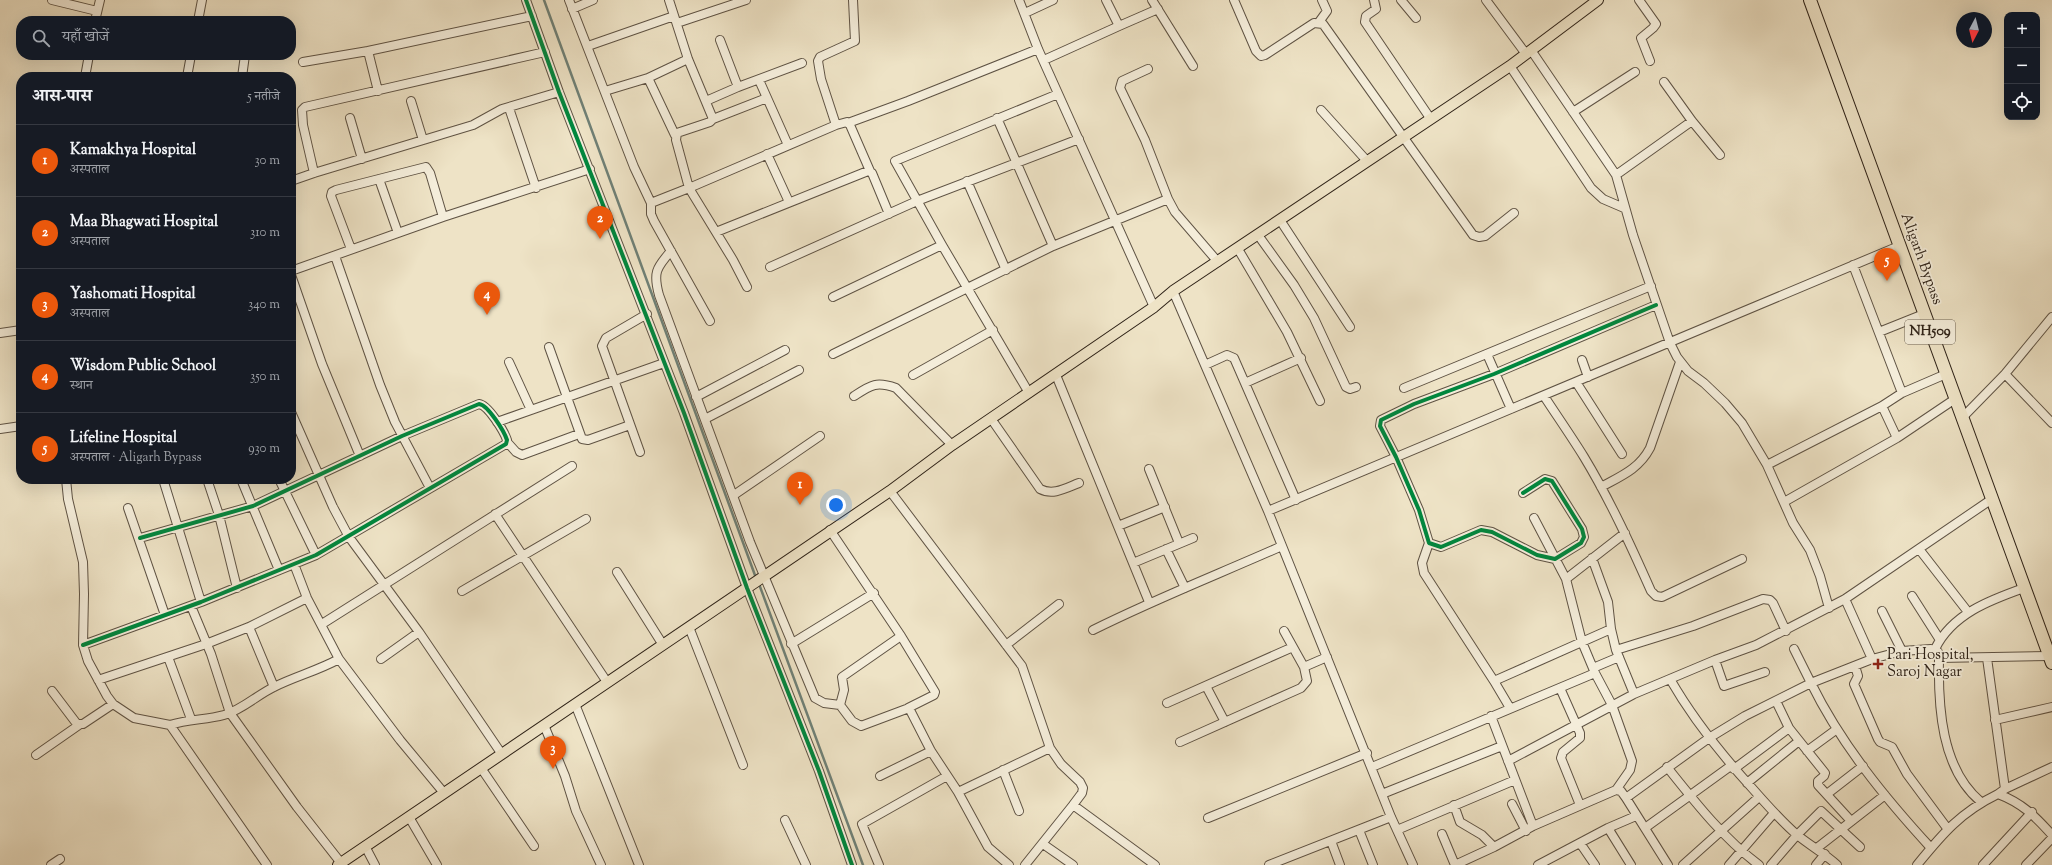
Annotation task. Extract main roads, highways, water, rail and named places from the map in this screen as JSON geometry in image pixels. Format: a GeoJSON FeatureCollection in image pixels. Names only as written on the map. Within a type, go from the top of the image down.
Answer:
{"type":"FeatureCollection","features":[{"type":"Feature","properties":{"kind":"highway","name":"Aligarh Bypass"},"geometry":{"type":"LineString","coordinates":[[1810,0],[2051,660]]}},
{"type":"Feature","properties":{"kind":"main road"},"geometry":{"type":"LineString","coordinates":[[339,864],[501,753],[689,628],[830,530],[890,491],[952,445],[992,420],[1173,291],[1510,66],[1598,0]]}},
{"type":"Feature","properties":{"kind":"waterway"},"geometry":{"type":"LineString","coordinates":[[544,0],[756,578]]}},
{"type":"Feature","properties":{"kind":"waterway"},"geometry":{"type":"LineString","coordinates":[[759,584],[863,865]]}},
{"type":"Feature","properties":{"kind":"place","name":"Maa Bhagwati Hospital"},"geometry":{"type":"Point","coordinates":[600,239]}},
{"type":"Feature","properties":{"kind":"place","name":"Lifeline Hospital"},"geometry":{"type":"Point","coordinates":[1887,281]}},
{"type":"Feature","properties":{"kind":"place","name":"Wisdom Public School"},"geometry":{"type":"Point","coordinates":[487,315]}},
{"type":"Feature","properties":{"kind":"place","name":"Kamakhya Hospital"},"geometry":{"type":"Point","coordinates":[800,505]}},
{"type":"Feature","properties":{"kind":"place","name":"Pari Hospital, Saroj Nagar"},"geometry":{"type":"Point","coordinates":[1878,664]}},
{"type":"Feature","properties":{"kind":"place","name":"Yashomati Hospital"},"geometry":{"type":"Point","coordinates":[553,769]}}]}
